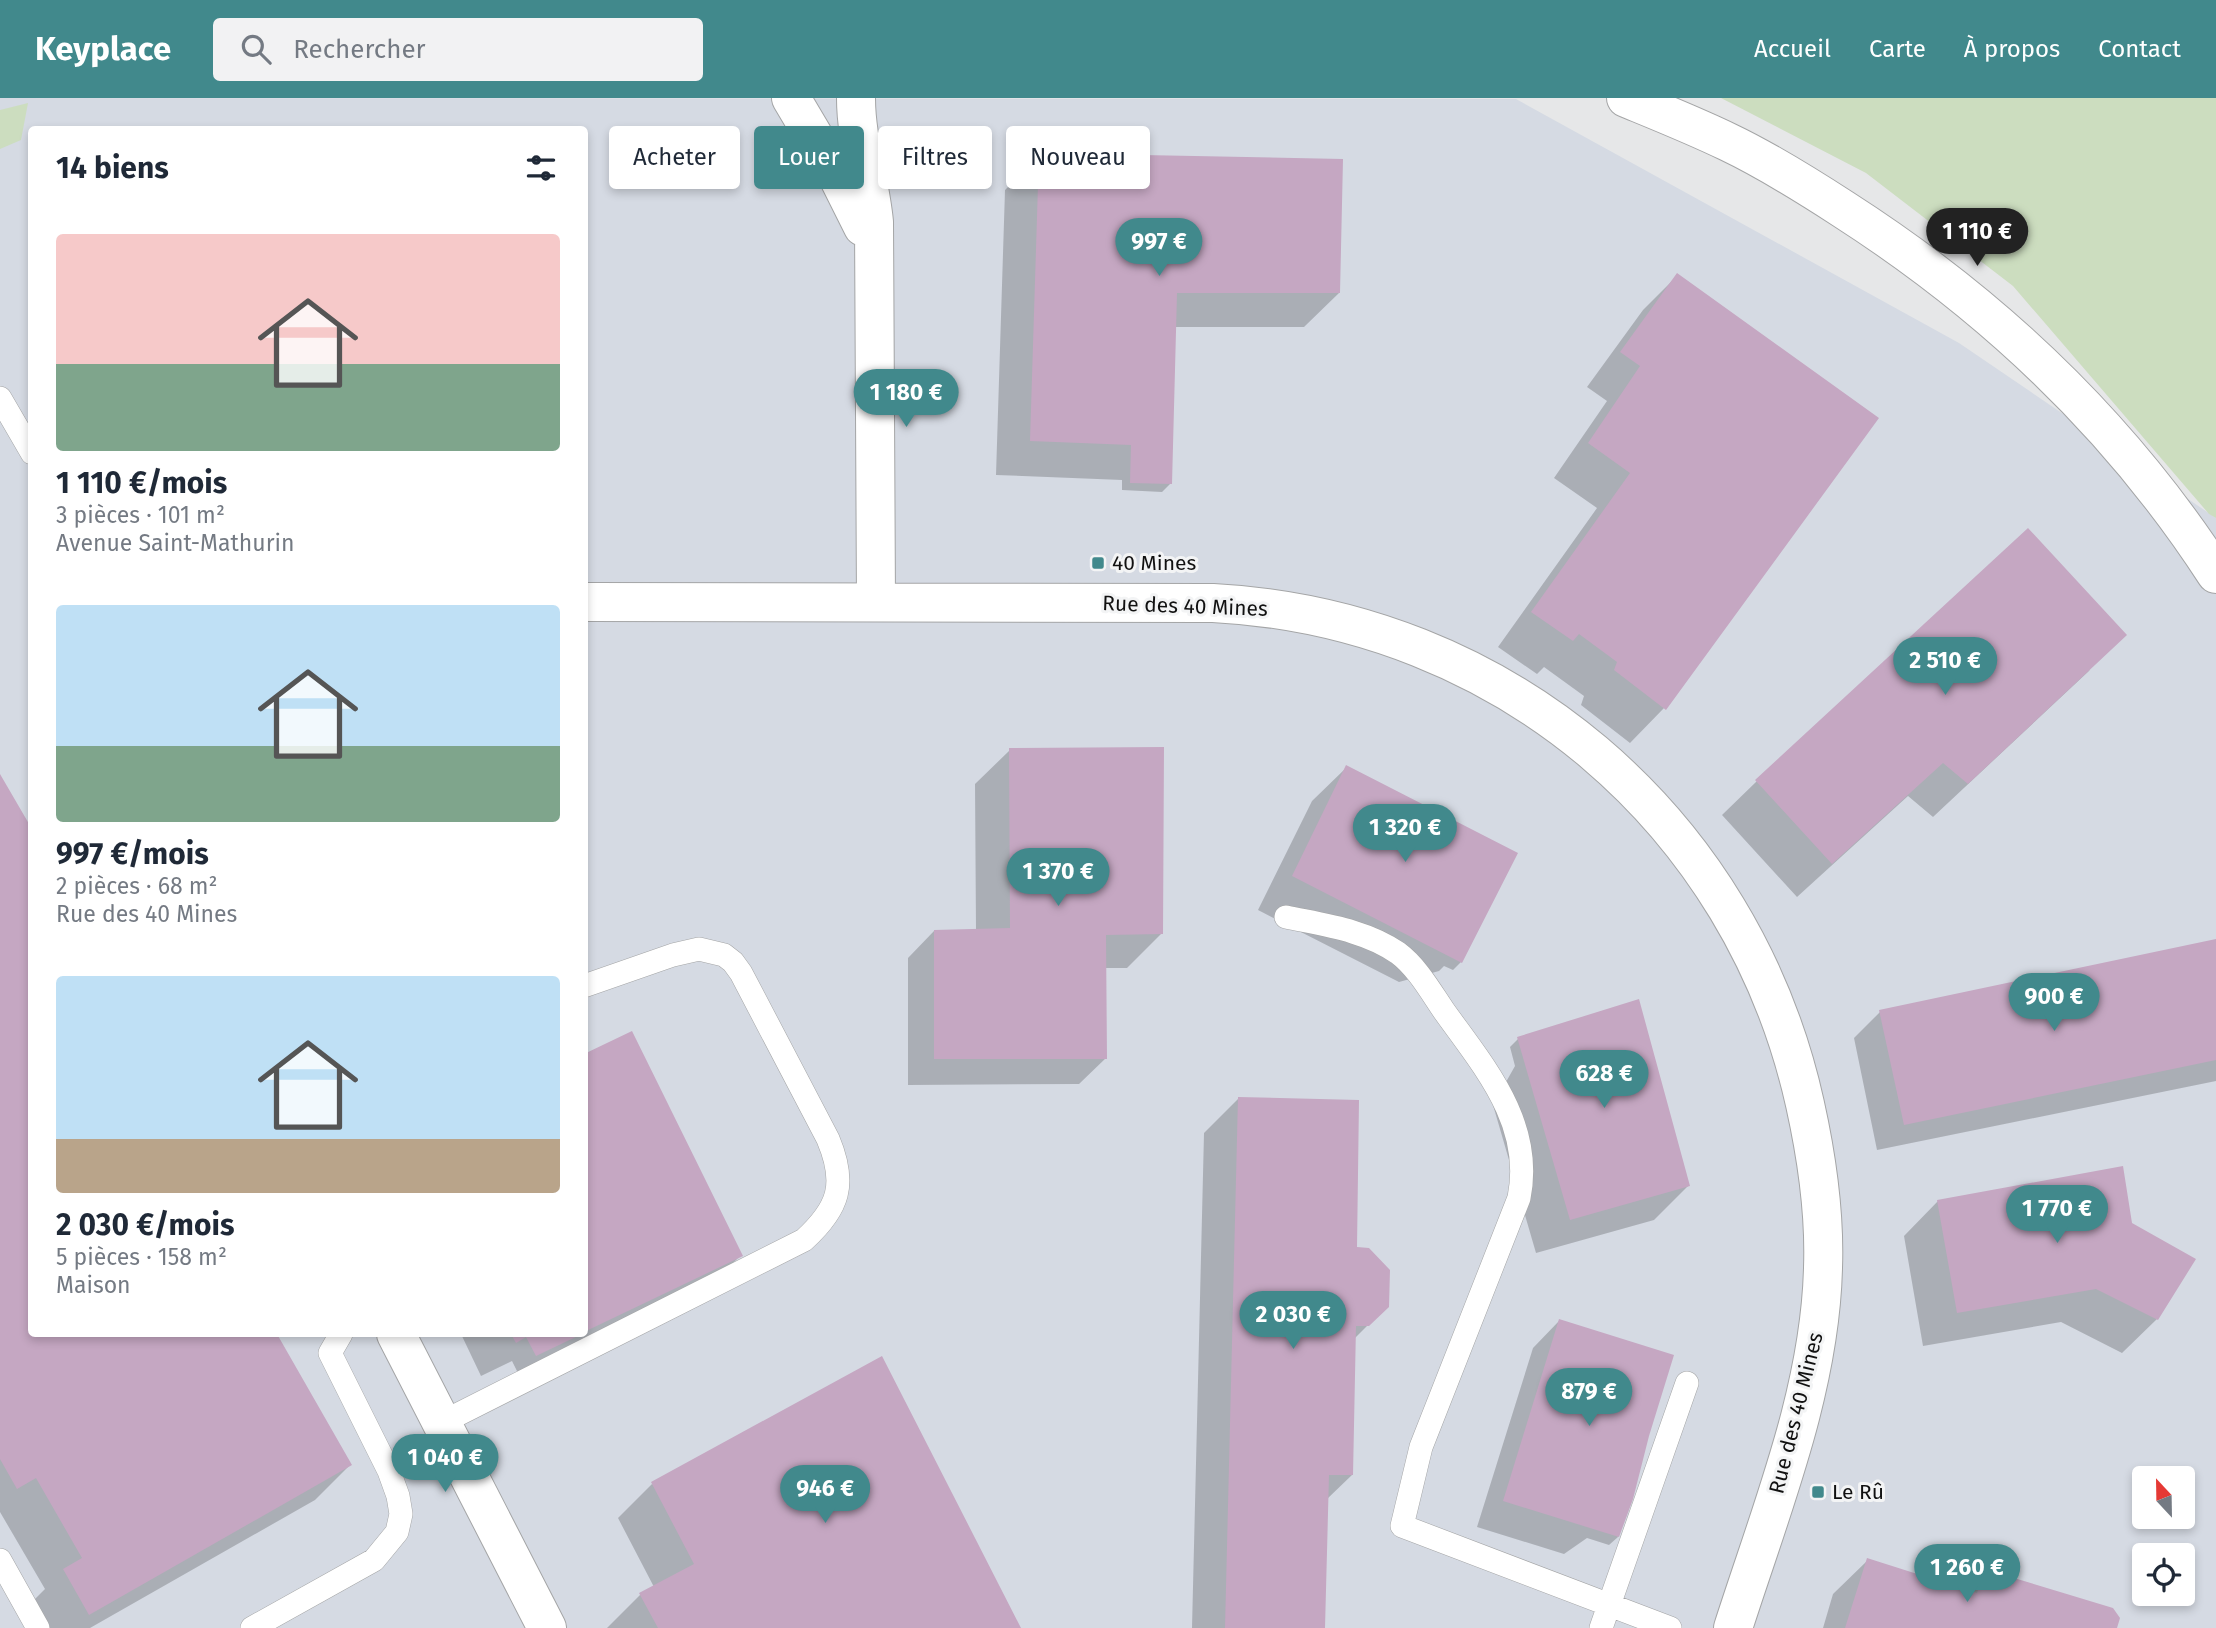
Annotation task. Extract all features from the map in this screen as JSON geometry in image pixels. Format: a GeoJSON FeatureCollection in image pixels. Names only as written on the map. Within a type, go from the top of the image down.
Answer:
{"type":"FeatureCollection","features":[{"type":"Feature","properties":{"kind":"street"},"geometry":{"type":"LineString","coordinates":[[791,98],[845,189],[874,258]]}},
{"type":"Feature","properties":{"kind":"street"},"geometry":{"type":"LineString","coordinates":[[856,98],[857,132],[871,198],[874,258],[877,602]]}},
{"type":"Feature","properties":{"kind":"street"},"geometry":{"type":"LineString","coordinates":[[1626,98],[1729,142],[1785,173],[1909,253],[1981,309],[2040,361],[2102,425],[2156,490],[2216,574]]}},
{"type":"Feature","properties":{"kind":"street","name":"Rue des 40 Mines"},"geometry":{"type":"LineString","coordinates":[[588,602],[1213,603],[1280,609],[1361,627],[1442,658],[1500,688],[1555,722],[1623,777],[1678,837],[1726,906],[1768,985],[1792,1050],[1813,1138],[1820,1181],[1824,1228],[1820,1317],[1805,1393],[1733,1628]]}},
{"type":"Feature","properties":{"kind":"street"},"geometry":{"type":"LineString","coordinates":[[398,1337],[547,1628]]}},
{"type":"Feature","properties":{"kind":"lane"},"geometry":{"type":"LineString","coordinates":[[0,398],[28,446]]}},
{"type":"Feature","properties":{"kind":"lane"},"geometry":{"type":"LineString","coordinates":[[1286,917],[1356,932],[1400,954],[1415,970],[1489,1076],[1514,1122],[1521,1147],[1524,1174],[1519,1198],[1421,1447],[1402,1526],[1670,1628]]}},
{"type":"Feature","properties":{"kind":"lane"},"geometry":{"type":"LineString","coordinates":[[441,1423],[804,1240],[821,1224],[833,1203],[839,1182],[837,1162],[733,961],[724,955],[699,949],[673,955],[588,985]]}},
{"type":"Feature","properties":{"kind":"lane"},"geometry":{"type":"LineString","coordinates":[[252,1628],[374,1560],[397,1532],[401,1514],[389,1471],[330,1353],[339,1337]]}},
{"type":"Feature","properties":{"kind":"lane"},"geometry":{"type":"LineString","coordinates":[[1601,1628],[1687,1383]]}},
{"type":"Feature","properties":{"kind":"lane"},"geometry":{"type":"LineString","coordinates":[[0,1560],[38,1628]]}},
{"type":"Feature","properties":{"kind":"shaded area"},"geometry":{"type":"Polygon","coordinates":[[[0,98],[1516,99],[1959,343],[2216,518],[2216,1628],[0,1628],[0,98]]]}},
{"type":"Feature","properties":{"kind":"green space"},"geometry":{"type":"Polygon","coordinates":[[[1721,98],[2216,98],[2216,518],[2209,514],[2013,286],[1866,173],[1721,98]]]}},
{"type":"Feature","properties":{"kind":"green space"},"geometry":{"type":"Polygon","coordinates":[[[28,103],[21,140],[0,149],[0,110],[28,103]]]}},
{"type":"Feature","properties":{"kind":"building"},"geometry":{"type":"Polygon","coordinates":[[[1150,155],[1343,159],[1340,293],[1177,293],[1172,484],[1130,483],[1131,445],[1030,441],[1038,189],[1150,189],[1150,155]]]}},
{"type":"Feature","properties":{"kind":"building"},"geometry":{"type":"Polygon","coordinates":[[[1677,273],[1879,418],[1666,710],[1614,670],[1617,662],[1579,634],[1573,641],[1531,612],[1630,473],[1588,443],[1640,366],[1620,352],[1677,273]]]}},
{"type":"Feature","properties":{"kind":"building"},"geometry":{"type":"Polygon","coordinates":[[[2028,528],[2127,635],[1968,784],[1943,763],[1832,864],[1755,780],[2028,528]]]}},
{"type":"Feature","properties":{"kind":"building"},"geometry":{"type":"Polygon","coordinates":[[[1164,747],[1163,934],[1106,935],[1107,1059],[934,1059],[934,930],[1010,928],[1009,748],[1164,747]]]}},
{"type":"Feature","properties":{"kind":"building"},"geometry":{"type":"Polygon","coordinates":[[[1346,765],[1518,853],[1462,963],[1292,876],[1346,765]]]}},
{"type":"Feature","properties":{"kind":"building"},"geometry":{"type":"Polygon","coordinates":[[[0,774],[28,822],[28,1337],[279,1337],[352,1465],[89,1615],[63,1569],[82,1558],[36,1478],[17,1489],[0,1459],[0,774]]]}},
{"type":"Feature","properties":{"kind":"building"},"geometry":{"type":"Polygon","coordinates":[[[2216,939],[2216,1060],[1904,1125],[1879,1010],[2216,939]]]}},
{"type":"Feature","properties":{"kind":"building"},"geometry":{"type":"Polygon","coordinates":[[[1639,999],[1690,1186],[1570,1220],[1517,1037],[1639,999]]]}},
{"type":"Feature","properties":{"kind":"building"},"geometry":{"type":"Polygon","coordinates":[[[632,1031],[743,1256],[588,1330],[588,1052],[632,1031]]]}},
{"type":"Feature","properties":{"kind":"building"},"geometry":{"type":"Polygon","coordinates":[[[1238,1097],[1359,1100],[1357,1247],[1369,1248],[1390,1270],[1389,1307],[1369,1326],[1356,1326],[1353,1475],[1329,1475],[1325,1628],[1225,1628],[1238,1097]]]}},
{"type":"Feature","properties":{"kind":"building"},"geometry":{"type":"Polygon","coordinates":[[[2123,1166],[2132,1223],[2196,1259],[2158,1320],[2096,1289],[1957,1313],[1937,1200],[2123,1166]]]}},
{"type":"Feature","properties":{"kind":"building"},"geometry":{"type":"Polygon","coordinates":[[[1559,1319],[1674,1355],[1633,1499],[1619,1537],[1503,1501],[1559,1319]]]}},
{"type":"Feature","properties":{"kind":"building"},"geometry":{"type":"Polygon","coordinates":[[[513,1337],[526,1337],[516,1343],[513,1337]]]}},
{"type":"Feature","properties":{"kind":"building"},"geometry":{"type":"Polygon","coordinates":[[[526,1337],[576,1337],[536,1356],[526,1337]]]}},
{"type":"Feature","properties":{"kind":"building"},"geometry":{"type":"Polygon","coordinates":[[[882,1356],[1021,1628],[658,1628],[639,1593],[694,1564],[651,1482],[882,1356]]]}},
{"type":"Feature","properties":{"kind":"building"},"geometry":{"type":"Polygon","coordinates":[[[1867,1558],[1977,1593],[1983,1576],[1994,1572],[2113,1608],[2120,1618],[2117,1628],[1845,1628],[1867,1558]]]}},
{"type":"Feature","properties":{"kind":"place","name":"40 Mines"},"geometry":{"type":"Point","coordinates":[1098,563]}},
{"type":"Feature","properties":{"kind":"place","name":"Le Rû"},"geometry":{"type":"Point","coordinates":[1818,1492]}}]}
